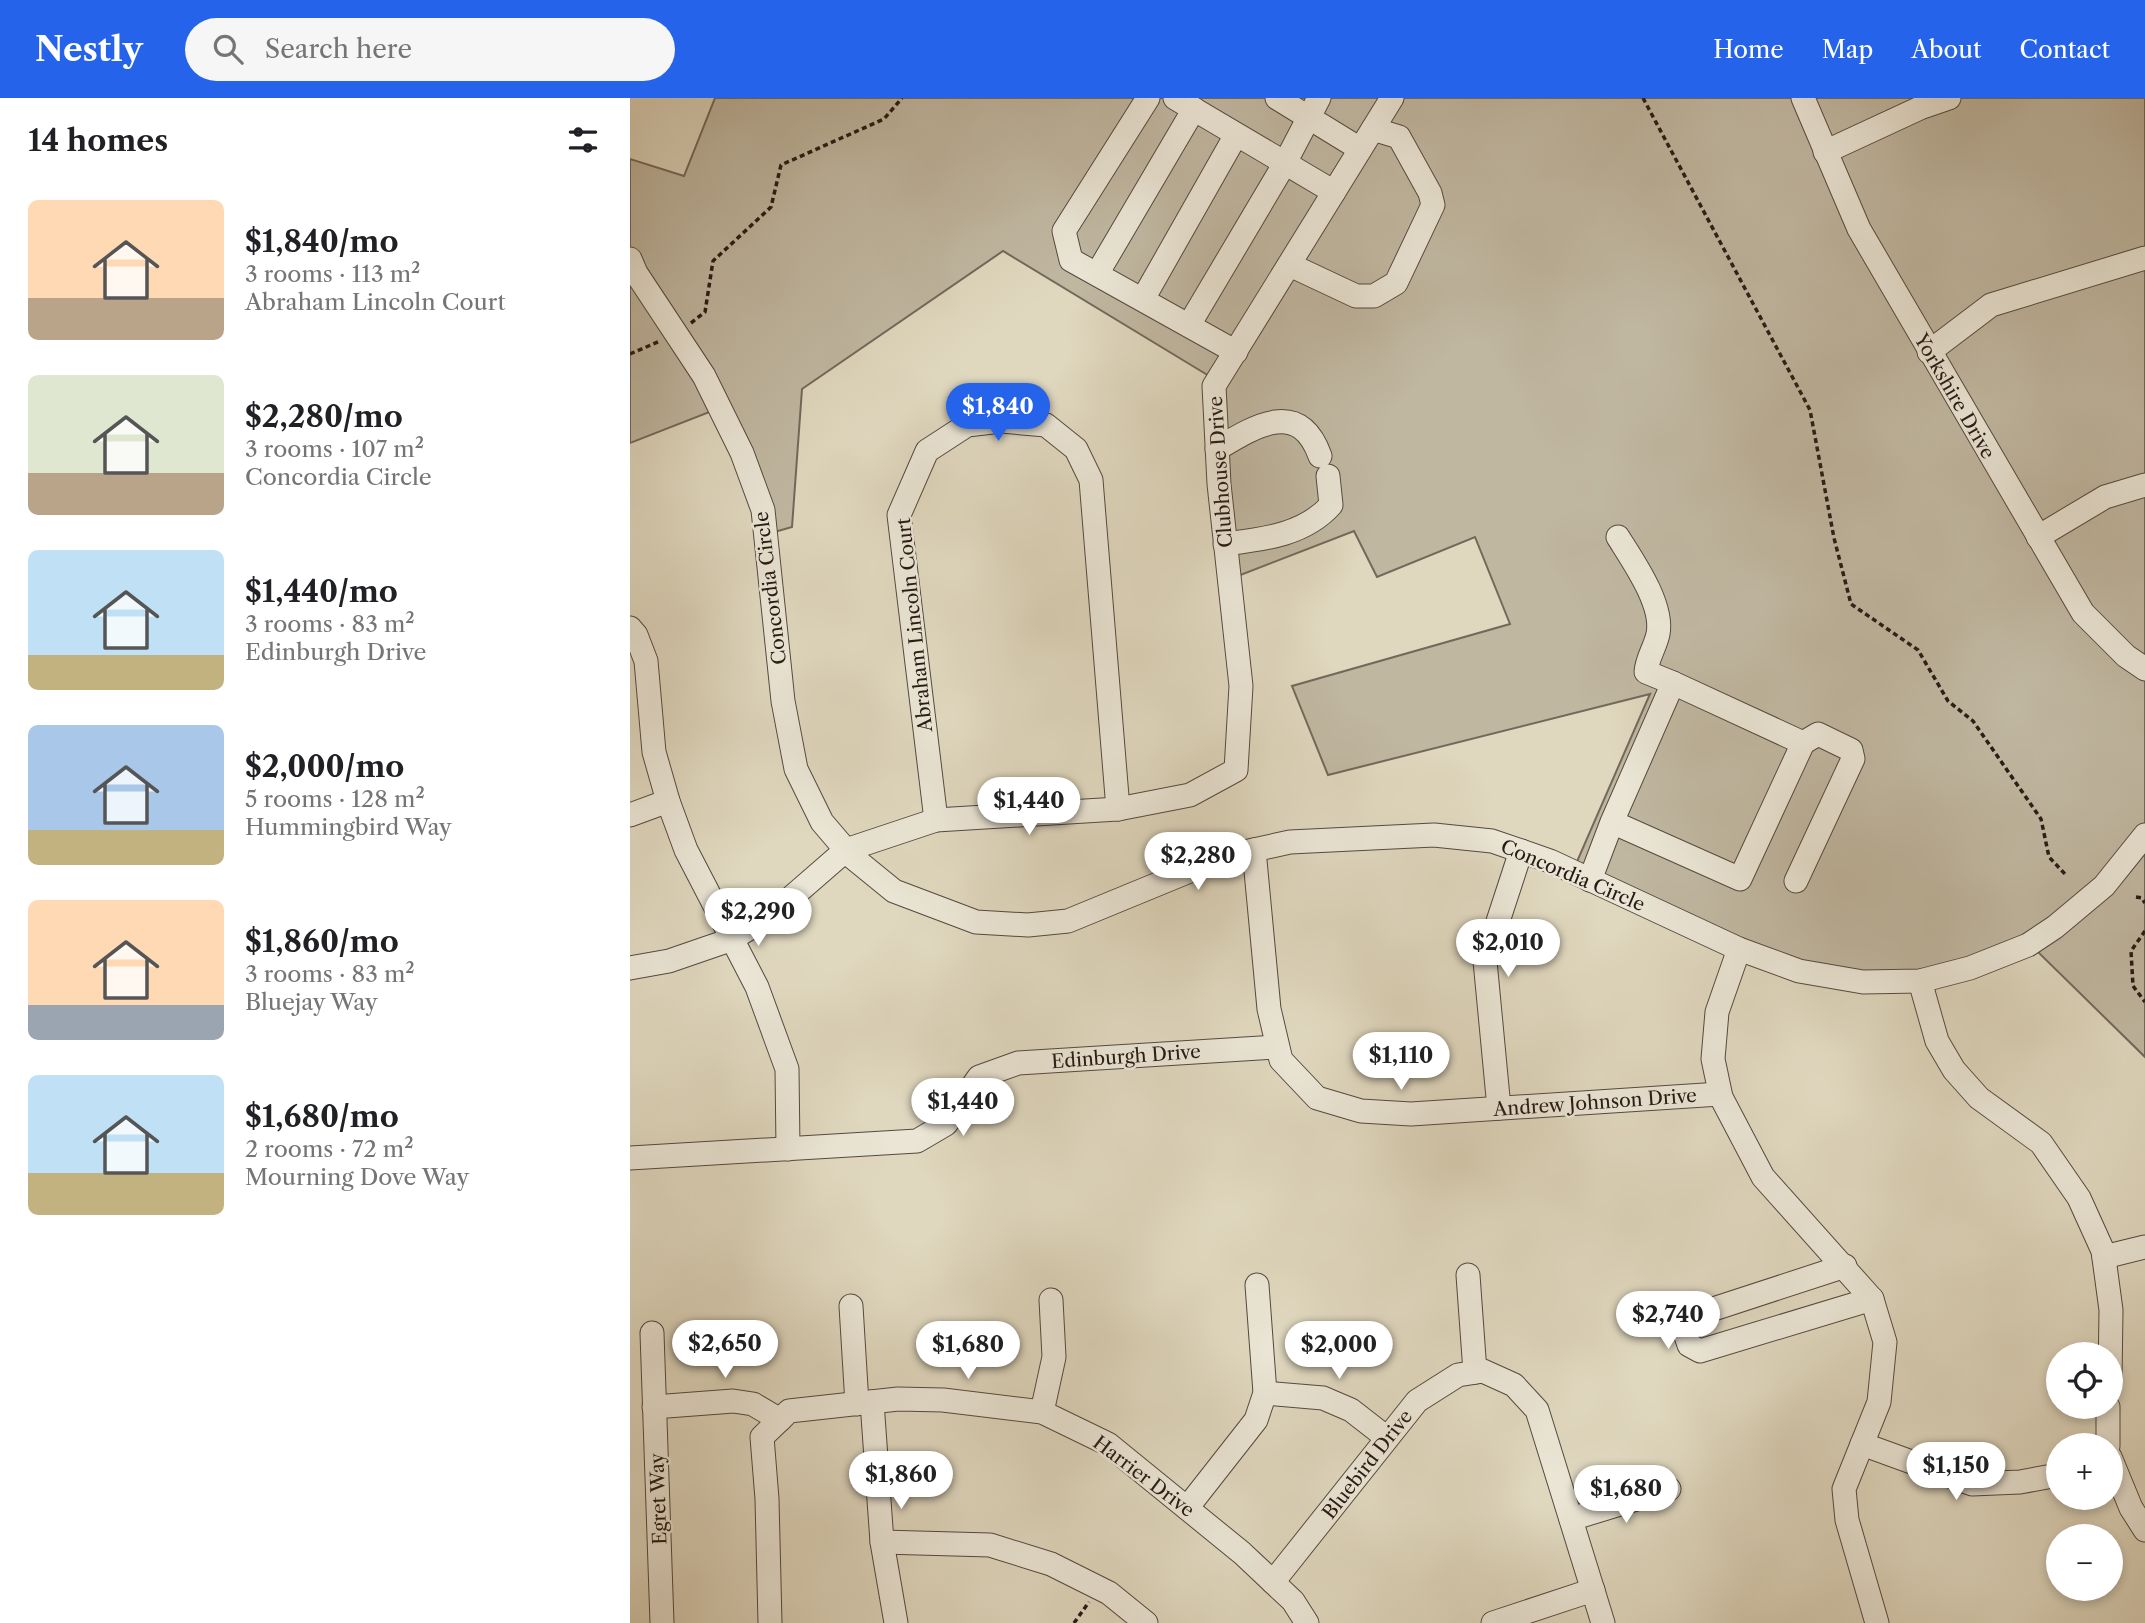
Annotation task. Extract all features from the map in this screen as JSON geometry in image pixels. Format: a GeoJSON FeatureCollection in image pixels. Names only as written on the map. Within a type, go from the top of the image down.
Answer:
{"type":"FeatureCollection","features":[{"type":"Feature","properties":{"kind":"street"},"geometry":{"type":"LineString","coordinates":[[1147,98],[1064,231],[1071,260],[1236,352]]}},
{"type":"Feature","properties":{"kind":"street"},"geometry":{"type":"LineString","coordinates":[[1277,98],[1314,108],[1360,149]]}},
{"type":"Feature","properties":{"kind":"street","name":"Clubhouse Drive"},"geometry":{"type":"LineString","coordinates":[[1118,810],[1190,795],[1236,770],[1241,686],[1225,544],[1214,386],[1392,98]]}},
{"type":"Feature","properties":{"kind":"street","name":"Yorkshire Drive"},"geometry":{"type":"LineString","coordinates":[[1802,98],[1858,229],[2083,613],[2126,656],[2145,669]]}},
{"type":"Feature","properties":{"kind":"street"},"geometry":{"type":"LineString","coordinates":[[1825,152],[1920,108],[1949,98]]}},
{"type":"Feature","properties":{"kind":"street"},"geometry":{"type":"LineString","coordinates":[[1097,274],[1184,104],[1334,192]]}},
{"type":"Feature","properties":{"kind":"street"},"geometry":{"type":"LineString","coordinates":[[1189,325],[1285,163],[1314,108]]}},
{"type":"Feature","properties":{"kind":"street"},"geometry":{"type":"LineString","coordinates":[[1290,265],[1356,296],[1374,296],[1396,283],[1433,205],[1430,193],[1399,137],[1373,128]]}},
{"type":"Feature","properties":{"kind":"street"},"geometry":{"type":"LineString","coordinates":[[1143,299],[1236,135]]}},
{"type":"Feature","properties":{"kind":"street","name":"Concordia Circle"},"geometry":{"type":"LineString","coordinates":[[630,258],[636,273],[704,376],[742,453],[762,510],[783,701],[796,769],[822,822],[846,850],[894,891],[976,922],[1028,925],[1068,921],[1226,856],[1290,842],[1434,835],[1492,841],[1521,851],[1739,949],[1800,971],[1863,982],[1920,981],[1970,968],[2028,945],[2055,927],[2104,886],[2145,835]]}},
{"type":"Feature","properties":{"kind":"street"},"geometry":{"type":"LineString","coordinates":[[1929,352],[1991,305],[2145,258]]}},
{"type":"Feature","properties":{"kind":"street"},"geometry":{"type":"LineString","coordinates":[[1217,449],[1256,426],[1284,420],[1306,429],[1324,466],[1331,505],[1318,519],[1278,537],[1225,544]]}},
{"type":"Feature","properties":{"kind":"street","name":"Abraham Lincoln Court"},"geometry":{"type":"LineString","coordinates":[[936,820],[899,514],[928,451],[967,425],[1001,421],[1046,425],[1076,449],[1091,480],[1118,810]]}},
{"type":"Feature","properties":{"kind":"street"},"geometry":{"type":"LineString","coordinates":[[2038,537],[2105,497],[2145,485]]}},
{"type":"Feature","properties":{"kind":"street"},"geometry":{"type":"LineString","coordinates":[[1618,537],[1645,580],[1656,613],[1658,632],[1647,661],[1646,672],[1803,743]]}},
{"type":"Feature","properties":{"kind":"street"},"geometry":{"type":"LineString","coordinates":[[630,628],[636,635],[646,661],[654,752],[668,801],[686,850],[757,987],[787,1069],[788,1149]]}},
{"type":"Feature","properties":{"kind":"street"},"geometry":{"type":"LineString","coordinates":[[1590,880],[1612,822],[1673,683]]}},
{"type":"Feature","properties":{"kind":"street"},"geometry":{"type":"LineString","coordinates":[[1612,822],[1740,879],[1803,743],[1818,734],[1851,750],[1853,759],[1796,881]]}},
{"type":"Feature","properties":{"kind":"street"},"geometry":{"type":"LineString","coordinates":[[630,815],[668,801]]}},
{"type":"Feature","properties":{"kind":"street"},"geometry":{"type":"LineString","coordinates":[[630,968],[669,961],[732,938],[770,916],[846,850],[936,820],[1118,810]]}},
{"type":"Feature","properties":{"kind":"street","name":"Andrew Johnson Drive"},"geometry":{"type":"LineString","coordinates":[[1254,850],[1269,1009],[1276,1047],[1280,1060],[1317,1098],[1361,1111],[1411,1114],[1720,1094]]}},
{"type":"Feature","properties":{"kind":"street"},"geometry":{"type":"LineString","coordinates":[[1499,1108],[1485,961],[1521,851]]}},
{"type":"Feature","properties":{"kind":"street"},"geometry":{"type":"LineString","coordinates":[[1739,949],[1717,1012],[1713,1059],[1720,1094],[1763,1177],[1872,1299],[1885,1342],[1880,1402],[1844,1489],[1847,1520],[1877,1623]]}},
{"type":"Feature","properties":{"kind":"street"},"geometry":{"type":"LineString","coordinates":[[1920,981],[1937,1041],[1954,1070],[1979,1098],[2041,1143],[2079,1198],[2104,1257],[2111,1310],[2111,1342]]}},
{"type":"Feature","properties":{"kind":"street","name":"Edinburgh Drive"},"geometry":{"type":"LineString","coordinates":[[630,1158],[916,1141],[946,1124],[979,1077],[1018,1063],[1276,1047]]}},
{"type":"Feature","properties":{"kind":"street"},"geometry":{"type":"LineString","coordinates":[[2104,1257],[2145,1247]]}},
{"type":"Feature","properties":{"kind":"street"},"geometry":{"type":"LineString","coordinates":[[1845,1266],[1692,1316],[1684,1327],[1689,1345],[1700,1351],[1872,1299]]}},
{"type":"Feature","properties":{"kind":"street"},"geometry":{"type":"LineString","coordinates":[[1468,1275],[1475,1372],[1483,1371],[1514,1385],[1537,1410],[1603,1623]]}},
{"type":"Feature","properties":{"kind":"street"},"geometry":{"type":"LineString","coordinates":[[1187,1508],[1256,1420],[1265,1393],[1257,1285]]}},
{"type":"Feature","properties":{"kind":"street"},"geometry":{"type":"LineString","coordinates":[[1042,1412],[1054,1357],[1051,1300]]}},
{"type":"Feature","properties":{"kind":"street"},"geometry":{"type":"LineString","coordinates":[[850,1306],[882,1542],[896,1623]]}},
{"type":"Feature","properties":{"kind":"street","name":"Egret Way"},"geometry":{"type":"LineString","coordinates":[[652,1333],[662,1623]]}},
{"type":"Feature","properties":{"kind":"street","name":"Bluebird Drive"},"geometry":{"type":"LineString","coordinates":[[1273,1582],[1417,1401],[1458,1375],[1475,1372]]}},
{"type":"Feature","properties":{"kind":"street"},"geometry":{"type":"LineString","coordinates":[[1265,1393],[1323,1398],[1351,1410],[1387,1438]]}},
{"type":"Feature","properties":{"kind":"street","name":"Harrier Drive"},"geometry":{"type":"LineString","coordinates":[[780,1420],[789,1411],[898,1399],[943,1400],[1042,1412],[1108,1444],[1242,1553],[1293,1601],[1307,1623]]}},
{"type":"Feature","properties":{"kind":"street"},"geometry":{"type":"LineString","coordinates":[[654,1407],[733,1401],[753,1404],[780,1420],[762,1437],[768,1499],[770,1623]]}},
{"type":"Feature","properties":{"kind":"street"},"geometry":{"type":"LineString","coordinates":[[1862,1444],[1972,1484],[2020,1482],[2046,1477]]}},
{"type":"Feature","properties":{"kind":"street"},"geometry":{"type":"LineString","coordinates":[[1571,1519],[1668,1489]]}},
{"type":"Feature","properties":{"kind":"street"},"geometry":{"type":"LineString","coordinates":[[2123,1489],[2145,1530]]}},
{"type":"Feature","properties":{"kind":"street"},"geometry":{"type":"LineString","coordinates":[[882,1542],[990,1545],[1051,1564],[1109,1592],[1146,1623]]}},
{"type":"Feature","properties":{"kind":"street"},"geometry":{"type":"LineString","coordinates":[[1493,1623],[1593,1590]]}},
{"type":"Feature","properties":{"kind":"path"},"geometry":{"type":"LineString","coordinates":[[630,354],[676,334],[705,312],[713,261],[771,207],[781,165],[884,119],[902,98]]}},
{"type":"Feature","properties":{"kind":"path"},"geometry":{"type":"LineString","coordinates":[[1643,98],[1810,410],[1834,538],[1851,604],[1918,650],[1948,701],[1973,721],[2041,819],[2049,857],[2065,874]]}},
{"type":"Feature","properties":{"kind":"path"},"geometry":{"type":"LineString","coordinates":[[2136,897],[2145,903]]}},
{"type":"Feature","properties":{"kind":"path"},"geometry":{"type":"LineString","coordinates":[[2145,931],[2131,951],[2133,986],[2145,1002]]}},
{"type":"Feature","properties":{"kind":"shaded area"},"geometry":{"type":"Polygon","coordinates":[[[715,98],[2145,98],[2145,1057],[2033,947],[1878,987],[1634,904],[1572,873],[1650,694],[1328,775],[1292,686],[1510,624],[1475,537],[1377,577],[1354,531],[1230,579],[1219,382],[1003,251],[802,389],[792,527],[771,533],[722,407],[630,443],[630,159],[684,176],[715,98]]]}}]}
